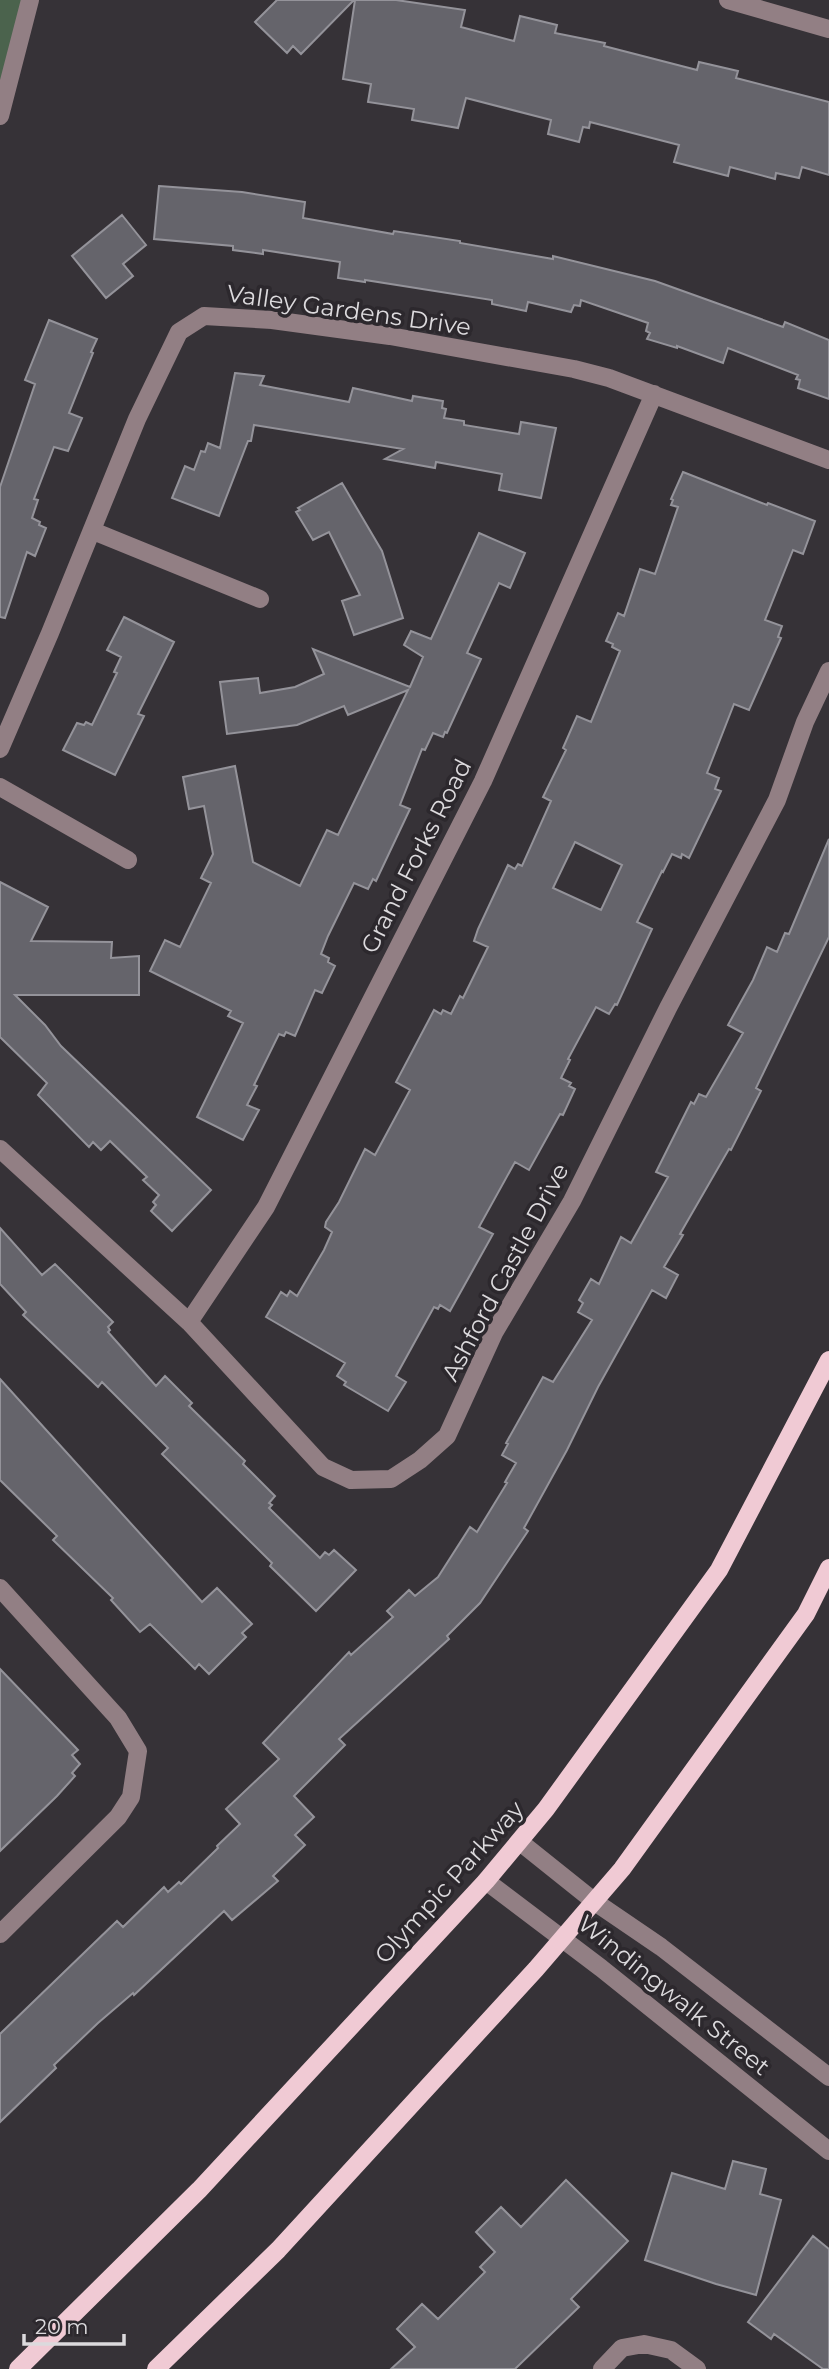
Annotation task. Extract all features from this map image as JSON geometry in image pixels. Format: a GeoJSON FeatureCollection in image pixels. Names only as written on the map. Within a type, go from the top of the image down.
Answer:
{"type":"FeatureCollection","features":[{"type":"Feature","properties":{"kind":"main road","name":"Olympic Parkway"},"geometry":{"type":"LineString","coordinates":[[18,2369],[199,2190],[520,1842],[719,1570],[829,1360]]}},
{"type":"Feature","properties":{"kind":"main road"},"geometry":{"type":"LineString","coordinates":[[156,2369],[278,2250],[595,1902],[622,1869],[806,1614],[829,1568]]}},
{"type":"Feature","properties":{"kind":"street"},"geometry":{"type":"LineString","coordinates":[[0,116],[30,0]]}},
{"type":"Feature","properties":{"kind":"street"},"geometry":{"type":"LineString","coordinates":[[728,0],[751,3],[829,29]]}},
{"type":"Feature","properties":{"kind":"street","name":"Valley Gardens Drive"},"geometry":{"type":"LineString","coordinates":[[0,749],[93,531],[137,419],[179,332],[204,316],[272,320],[461,348],[574,369],[654,394],[829,460]]}},
{"type":"Feature","properties":{"kind":"street","name":"Grand Forks Road"},"geometry":{"type":"LineString","coordinates":[[189,1322],[266,1208],[483,781],[654,394]]}},
{"type":"Feature","properties":{"kind":"street"},"geometry":{"type":"LineString","coordinates":[[93,531],[260,599]]}},
{"type":"Feature","properties":{"kind":"street","name":"Ashford Castle Drive"},"geometry":{"type":"LineString","coordinates":[[0,1149],[189,1322],[323,1467],[351,1480],[391,1479],[421,1460],[447,1436],[494,1333],[572,1201],[674,996],[777,800],[805,722],[829,671]]}},
{"type":"Feature","properties":{"kind":"street"},"geometry":{"type":"LineString","coordinates":[[0,787],[128,860]]}},
{"type":"Feature","properties":{"kind":"street"},"geometry":{"type":"LineString","coordinates":[[0,1588],[118,1718],[138,1751],[131,1797],[118,1817],[0,1934]]}},
{"type":"Feature","properties":{"kind":"street","name":"Windingwalk Street"},"geometry":{"type":"LineString","coordinates":[[520,1842],[595,1902],[661,1947],[829,2077]]}},
{"type":"Feature","properties":{"kind":"street","name":"Windingwalk Street"},"geometry":{"type":"LineString","coordinates":[[486,1881],[563,1938],[829,2151]]}},
{"type":"Feature","properties":{"kind":"street"},"geometry":{"type":"LineString","coordinates":[[602,2369],[622,2348],[644,2344],[671,2350],[698,2369]]}},
{"type":"Feature","properties":{"kind":"green space"},"geometry":{"type":"Polygon","coordinates":[[[0,0],[31,0],[0,120],[0,0]]]}},
{"type":"Feature","properties":{"kind":"building"},"geometry":{"type":"Polygon","coordinates":[[[277,0],[354,0],[301,54],[293,46],[287,53],[255,22],[277,0]]]}},
{"type":"Feature","properties":{"kind":"building"},"geometry":{"type":"Polygon","coordinates":[[[355,0],[396,0],[465,10],[461,27],[514,41],[520,16],[557,25],[555,33],[605,43],[604,46],[697,70],[699,62],[738,71],[736,78],[829,102],[829,175],[802,167],[799,178],[776,173],[775,179],[730,167],[728,176],[674,162],[679,145],[590,122],[589,128],[583,127],[579,142],[548,134],[551,120],[466,98],[458,128],[412,120],[414,109],[368,102],[371,84],[343,79],[355,0]]]}},
{"type":"Feature","properties":{"kind":"building"},"geometry":{"type":"Polygon","coordinates":[[[159,186],[242,192],[305,202],[303,218],[393,234],[394,231],[460,241],[553,259],[553,256],[655,281],[783,327],[785,322],[829,340],[829,399],[798,388],[798,375],[728,348],[723,363],[677,346],[647,339],[650,333],[646,331],[648,323],[581,300],[580,306],[574,305],[571,312],[528,302],[526,311],[492,304],[492,300],[338,278],[340,262],[263,250],[263,254],[233,250],[233,246],[154,239],[159,186]]]}},
{"type":"Feature","properties":{"kind":"building"},"geometry":{"type":"Polygon","coordinates":[[[122,215],[146,245],[123,264],[133,276],[106,298],[72,256],[122,215]]]}},
{"type":"Feature","properties":{"kind":"building"},"geometry":{"type":"Polygon","coordinates":[[[49,320],[97,339],[69,413],[82,418],[68,451],[54,447],[34,499],[38,500],[32,518],[46,528],[35,556],[27,552],[5,618],[0,617],[0,487],[35,384],[25,380],[49,320]]]}},
{"type":"Feature","properties":{"kind":"building"},"geometry":{"type":"Polygon","coordinates":[[[235,373],[264,376],[260,385],[349,402],[353,388],[412,401],[413,396],[443,401],[442,408],[446,409],[444,418],[464,421],[464,425],[519,434],[521,422],[556,428],[541,498],[499,490],[502,474],[436,462],[435,468],[385,459],[403,449],[254,425],[251,441],[248,441],[219,516],[172,498],[185,466],[194,470],[201,451],[205,452],[208,443],[220,448],[235,373]]]}},
{"type":"Feature","properties":{"kind":"building"},"geometry":{"type":"Polygon","coordinates":[[[683,472],[815,521],[803,554],[793,550],[765,620],[782,626],[778,637],[781,638],[749,710],[734,704],[707,773],[719,778],[715,789],[721,791],[689,858],[682,854],[681,858],[672,854],[637,922],[652,929],[617,1005],[615,1004],[609,1014],[596,1007],[568,1059],[570,1060],[561,1078],[571,1083],[569,1086],[575,1089],[563,1115],[560,1114],[529,1170],[515,1162],[479,1227],[493,1234],[450,1311],[440,1305],[438,1309],[434,1307],[396,1376],[406,1382],[388,1411],[344,1385],[346,1382],[337,1376],[345,1363],[266,1317],[281,1292],[287,1296],[290,1291],[297,1296],[324,1250],[332,1232],[325,1227],[326,1222],[365,1149],[375,1155],[410,1090],[396,1082],[434,1010],[441,1014],[443,1010],[451,1014],[460,996],[463,998],[488,947],[474,941],[478,929],[508,865],[515,869],[518,864],[522,866],[551,801],[543,797],[566,750],[563,748],[577,716],[591,722],[620,651],[606,641],[618,613],[624,616],[640,569],[655,574],[678,507],[671,505],[683,472]],[[575,842],[553,888],[601,910],[622,865],[575,842]]]}},
{"type":"Feature","properties":{"kind":"building"},"geometry":{"type":"Polygon","coordinates":[[[342,483],[382,551],[403,618],[354,635],[342,601],[360,595],[329,532],[313,540],[296,512],[300,510],[298,508],[342,483]]]}},
{"type":"Feature","properties":{"kind":"building"},"geometry":{"type":"Polygon","coordinates":[[[479,533],[525,553],[510,588],[499,583],[467,653],[481,659],[447,733],[445,732],[443,737],[433,733],[425,750],[422,749],[400,805],[410,809],[376,881],[373,879],[368,889],[354,883],[328,936],[321,954],[329,958],[328,962],[335,966],[322,993],[315,990],[295,1036],[286,1032],[284,1036],[279,1034],[254,1085],[257,1086],[247,1105],[259,1110],[243,1140],[197,1117],[243,1023],[228,1016],[231,1011],[150,971],[165,940],[180,947],[211,883],[201,878],[213,854],[204,806],[189,809],[183,777],[235,766],[253,862],[300,886],[327,830],[338,835],[408,690],[348,715],[344,706],[297,725],[227,734],[220,682],[258,678],[260,693],[295,687],[324,674],[313,649],[410,687],[423,657],[404,645],[411,631],[431,639],[479,533]]]}},
{"type":"Feature","properties":{"kind":"building"},"geometry":{"type":"Polygon","coordinates":[[[124,617],[174,642],[138,714],[144,716],[115,775],[63,750],[77,723],[84,725],[86,722],[92,725],[117,673],[114,672],[121,657],[107,650],[124,617]]]}},
{"type":"Feature","properties":{"kind":"building"},"geometry":{"type":"Polygon","coordinates":[[[829,839],[829,937],[756,1088],[761,1091],[731,1150],[729,1149],[680,1234],[683,1235],[664,1267],[678,1275],[666,1298],[652,1290],[524,1528],[528,1531],[480,1603],[447,1636],[449,1639],[339,1739],[345,1745],[294,1796],[314,1817],[295,1835],[305,1845],[273,1876],[278,1881],[232,1920],[224,1911],[134,1995],[133,1993],[98,2023],[0,2122],[0,2034],[117,1921],[123,1927],[164,1887],[168,1892],[179,1882],[181,1884],[218,1848],[240,1824],[226,1809],[279,1759],[263,1743],[349,1652],[351,1655],[393,1617],[387,1611],[409,1590],[415,1596],[438,1577],[470,1527],[477,1532],[516,1463],[502,1455],[508,1444],[506,1443],[543,1377],[553,1382],[592,1320],[578,1312],[583,1303],[579,1300],[591,1279],[599,1284],[621,1237],[631,1243],[668,1177],[656,1172],[691,1102],[694,1104],[699,1094],[706,1097],[743,1033],[728,1025],[753,980],[767,947],[777,952],[785,933],[789,934],[829,839]]]}},
{"type":"Feature","properties":{"kind":"building"},"geometry":{"type":"Polygon","coordinates":[[[0,882],[48,907],[31,941],[112,942],[111,958],[139,956],[139,995],[15,995],[45,1025],[61,1046],[211,1190],[172,1231],[151,1211],[156,1205],[153,1202],[159,1195],[143,1180],[147,1177],[110,1141],[101,1150],[93,1142],[89,1147],[38,1095],[47,1083],[0,1037],[0,882]]]}},
{"type":"Feature","properties":{"kind":"building"},"geometry":{"type":"Polygon","coordinates":[[[0,1228],[42,1275],[55,1264],[113,1322],[108,1327],[108,1332],[156,1386],[165,1376],[192,1403],[189,1406],[245,1461],[243,1464],[275,1496],[269,1503],[272,1505],[269,1508],[320,1558],[325,1552],[329,1555],[334,1550],[356,1570],[316,1611],[270,1566],[272,1563],[162,1454],[168,1448],[102,1382],[98,1387],[23,1315],[26,1312],[0,1284],[0,1228]]]}},
{"type":"Feature","properties":{"kind":"building"},"geometry":{"type":"Polygon","coordinates":[[[0,1379],[202,1602],[217,1588],[252,1624],[242,1633],[246,1637],[209,1674],[199,1664],[195,1669],[150,1624],[140,1632],[111,1600],[113,1598],[53,1540],[57,1536],[0,1480],[0,1379]]]}},
{"type":"Feature","properties":{"kind":"building"},"geometry":{"type":"Polygon","coordinates":[[[0,1669],[78,1750],[72,1755],[80,1764],[72,1773],[75,1776],[57,1796],[0,1851],[0,1669]]]}},
{"type":"Feature","properties":{"kind":"building"},"geometry":{"type":"Polygon","coordinates":[[[733,2161],[766,2169],[760,2194],[781,2200],[756,2295],[645,2260],[672,2173],[725,2189],[733,2161]]]}},
{"type":"Feature","properties":{"kind":"building"},"geometry":{"type":"Polygon","coordinates":[[[566,2180],[628,2241],[571,2299],[579,2307],[515,2369],[391,2369],[415,2347],[397,2329],[422,2304],[438,2319],[485,2272],[480,2267],[495,2252],[476,2232],[501,2207],[521,2227],[566,2180]]]}},
{"type":"Feature","properties":{"kind":"building"},"geometry":{"type":"Polygon","coordinates":[[[813,2236],[829,2249],[829,2369],[823,2369],[774,2334],[771,2339],[748,2322],[813,2236]]]}}]}
